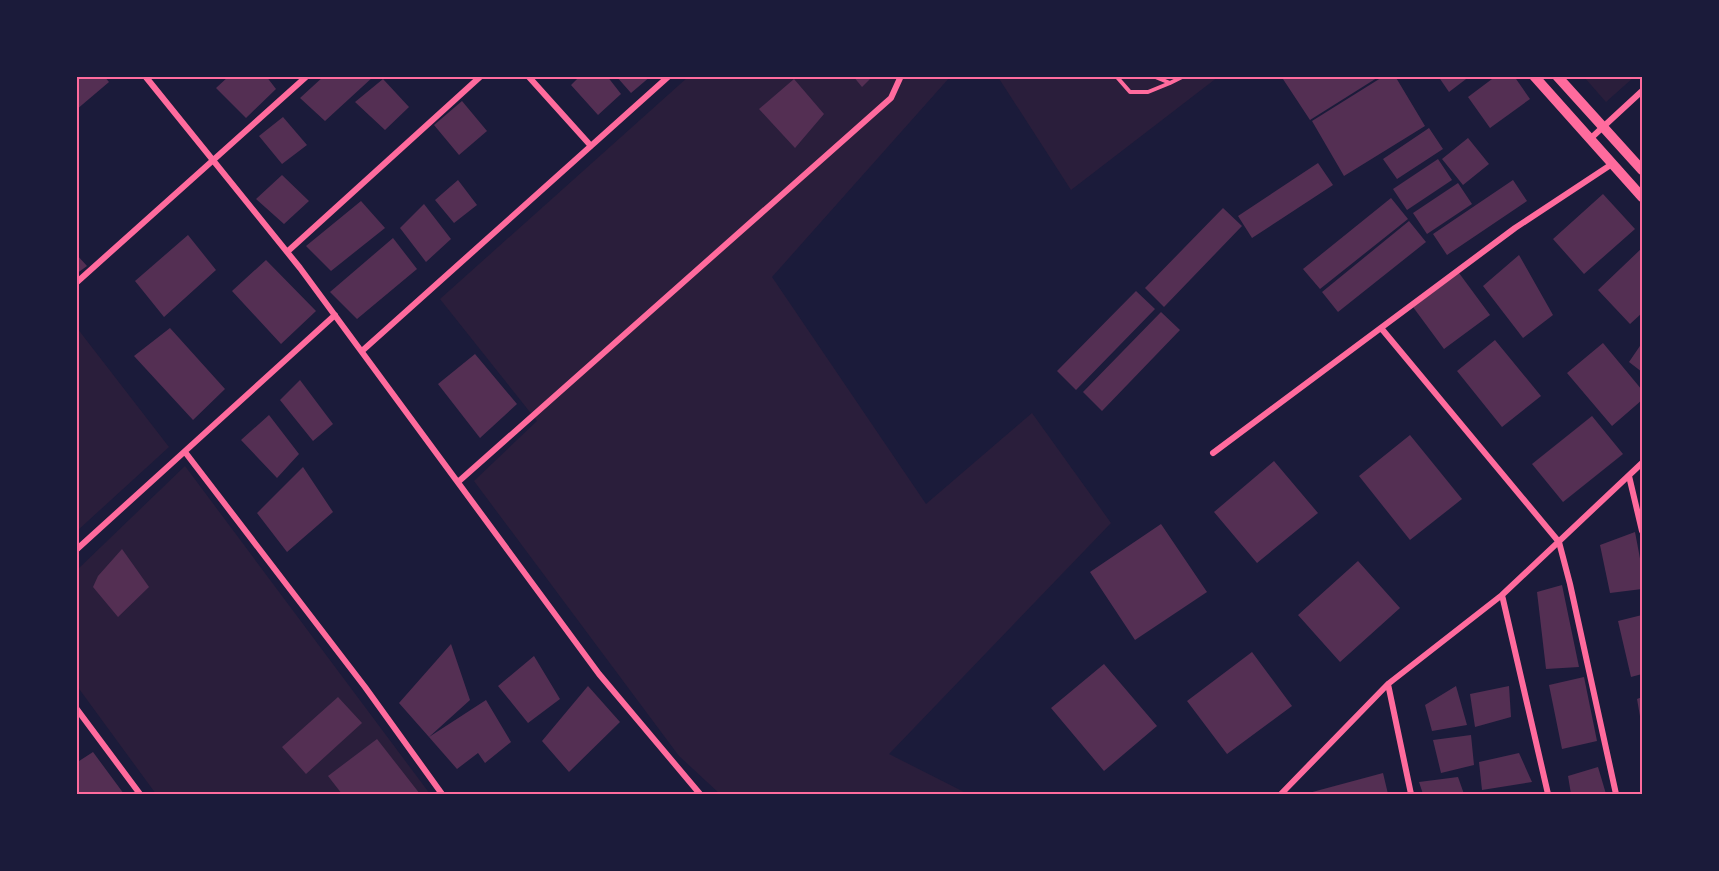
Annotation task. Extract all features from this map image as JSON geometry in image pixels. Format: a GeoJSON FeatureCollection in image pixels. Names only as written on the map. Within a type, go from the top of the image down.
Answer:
{"type":"FeatureCollection","features":[{"type":"Feature","properties":{"kind":"street"},"geometry":{"type":"LineString","coordinates":[[76,283],[307,76]]}},
{"type":"Feature","properties":{"kind":"street"},"geometry":{"type":"LineString","coordinates":[[287,252],[481,76]]}},
{"type":"Feature","properties":{"kind":"street"},"geometry":{"type":"LineString","coordinates":[[528,76],[591,146]]}},
{"type":"Feature","properties":{"kind":"street"},"geometry":{"type":"LineString","coordinates":[[362,351],[669,76]]}},
{"type":"Feature","properties":{"kind":"street"},"geometry":{"type":"LineString","coordinates":[[458,482],[891,98],[901,76]]}},
{"type":"Feature","properties":{"kind":"street"},"geometry":{"type":"LineString","coordinates":[[1534,76],[1642,198]]}},
{"type":"Feature","properties":{"kind":"street"},"geometry":{"type":"LineString","coordinates":[[1557,76],[1642,171]]}},
{"type":"Feature","properties":{"kind":"street"},"geometry":{"type":"LineString","coordinates":[[147,77],[335,315],[599,674],[700,795]]}},
{"type":"Feature","properties":{"kind":"street"},"geometry":{"type":"LineString","coordinates":[[1590,140],[1642,91]]}},
{"type":"Feature","properties":{"kind":"street"},"geometry":{"type":"LineString","coordinates":[[1213,453],[1515,228],[1612,164]]}},
{"type":"Feature","properties":{"kind":"street"},"geometry":{"type":"LineString","coordinates":[[76,550],[335,315]]}},
{"type":"Feature","properties":{"kind":"street"},"geometry":{"type":"LineString","coordinates":[[1381,328],[1559,542],[1616,795]]}},
{"type":"Feature","properties":{"kind":"street"},"geometry":{"type":"LineString","coordinates":[[185,452],[365,687],[442,795]]}},
{"type":"Feature","properties":{"kind":"street"},"geometry":{"type":"LineString","coordinates":[[1281,795],[1389,684],[1502,595],[1642,463]]}},
{"type":"Feature","properties":{"kind":"street"},"geometry":{"type":"LineString","coordinates":[[1629,476],[1642,531]]}},
{"type":"Feature","properties":{"kind":"street"},"geometry":{"type":"LineString","coordinates":[[1502,595],[1548,795]]}},
{"type":"Feature","properties":{"kind":"street"},"geometry":{"type":"LineString","coordinates":[[1389,684],[1411,795]]}},
{"type":"Feature","properties":{"kind":"street"},"geometry":{"type":"LineString","coordinates":[[76,708],[140,795]]}},
{"type":"Feature","properties":{"kind":"path"},"geometry":{"type":"LineString","coordinates":[[1116,76],[1130,92],[1148,92],[1184,76]]}},
{"type":"Feature","properties":{"kind":"path"},"geometry":{"type":"LineString","coordinates":[[1153,76],[1170,83]]}},
{"type":"Feature","properties":{"kind":"shaded area"},"geometry":{"type":"Polygon","coordinates":[[[688,77],[950,77],[772,277],[926,504],[1032,413],[1111,523],[889,754],[968,794],[720,794],[679,756],[474,481],[537,421],[440,299],[688,77]]]}},
{"type":"Feature","properties":{"kind":"shaded area"},"geometry":{"type":"Polygon","coordinates":[[[998,77],[1218,77],[1071,190],[998,77]]]}},
{"type":"Feature","properties":{"kind":"shaded area"},"geometry":{"type":"Polygon","coordinates":[[[1584,77],[1634,77],[1606,102],[1584,77]]]}},
{"type":"Feature","properties":{"kind":"shaded area"},"geometry":{"type":"Polygon","coordinates":[[[77,328],[169,447],[76,531],[77,328]]]}},
{"type":"Feature","properties":{"kind":"shaded area"},"geometry":{"type":"Polygon","coordinates":[[[185,466],[430,794],[156,794],[77,686],[76,571],[185,466]]]}},
{"type":"Feature","properties":{"kind":"building"},"geometry":{"type":"Polygon","coordinates":[[[76,76],[104,76],[109,82],[76,110],[76,76]]]}},
{"type":"Feature","properties":{"kind":"building"},"geometry":{"type":"Polygon","coordinates":[[[229,76],[266,76],[276,89],[246,118],[216,88],[229,76]]]}},
{"type":"Feature","properties":{"kind":"building"},"geometry":{"type":"Polygon","coordinates":[[[324,76],[374,76],[325,121],[300,98],[324,76]]]}},
{"type":"Feature","properties":{"kind":"building"},"geometry":{"type":"Polygon","coordinates":[[[580,76],[607,76],[621,94],[598,115],[571,85],[580,76]]]}},
{"type":"Feature","properties":{"kind":"building"},"geometry":{"type":"Polygon","coordinates":[[[616,76],[651,76],[631,93],[616,76]]]}},
{"type":"Feature","properties":{"kind":"building"},"geometry":{"type":"Polygon","coordinates":[[[853,76],[873,76],[862,87],[853,76]]]}},
{"type":"Feature","properties":{"kind":"building"},"geometry":{"type":"Polygon","coordinates":[[[1281,76],[1380,76],[1310,120],[1281,76]]]}},
{"type":"Feature","properties":{"kind":"building"},"geometry":{"type":"Polygon","coordinates":[[[1384,76],[1395,76],[1425,126],[1344,176],[1312,121],[1384,76]]]}},
{"type":"Feature","properties":{"kind":"building"},"geometry":{"type":"Polygon","coordinates":[[[1438,76],[1470,76],[1449,92],[1438,76]]]}},
{"type":"Feature","properties":{"kind":"building"},"geometry":{"type":"Polygon","coordinates":[[[1496,76],[1514,76],[1530,99],[1490,128],[1468,97],[1496,76]]]}},
{"type":"Feature","properties":{"kind":"building"},"geometry":{"type":"Polygon","coordinates":[[[383,79],[409,107],[385,130],[355,102],[383,79]]]}},
{"type":"Feature","properties":{"kind":"building"},"geometry":{"type":"Polygon","coordinates":[[[794,79],[824,114],[795,148],[759,109],[794,79]]]}},
{"type":"Feature","properties":{"kind":"building"},"geometry":{"type":"Polygon","coordinates":[[[462,101],[487,131],[459,155],[434,125],[462,101]]]}},
{"type":"Feature","properties":{"kind":"building"},"geometry":{"type":"Polygon","coordinates":[[[283,117],[307,145],[282,164],[259,136],[283,117]]]}},
{"type":"Feature","properties":{"kind":"building"},"geometry":{"type":"Polygon","coordinates":[[[1429,128],[1443,149],[1397,179],[1383,159],[1429,128]]]}},
{"type":"Feature","properties":{"kind":"building"},"geometry":{"type":"Polygon","coordinates":[[[1468,138],[1489,164],[1463,185],[1442,159],[1468,138]]]}},
{"type":"Feature","properties":{"kind":"building"},"geometry":{"type":"Polygon","coordinates":[[[1438,159],[1452,180],[1407,210],[1393,189],[1438,159]]]}},
{"type":"Feature","properties":{"kind":"building"},"geometry":{"type":"Polygon","coordinates":[[[1318,163],[1333,185],[1252,238],[1238,216],[1318,163]]]}},
{"type":"Feature","properties":{"kind":"building"},"geometry":{"type":"Polygon","coordinates":[[[282,175],[309,201],[284,224],[256,199],[282,175]]]}},
{"type":"Feature","properties":{"kind":"building"},"geometry":{"type":"Polygon","coordinates":[[[458,180],[477,205],[454,223],[435,200],[458,180]]]}},
{"type":"Feature","properties":{"kind":"building"},"geometry":{"type":"Polygon","coordinates":[[[1513,180],[1527,201],[1447,255],[1433,234],[1513,180]]]}},
{"type":"Feature","properties":{"kind":"building"},"geometry":{"type":"Polygon","coordinates":[[[1458,183],[1472,204],[1427,234],[1413,213],[1458,183]]]}},
{"type":"Feature","properties":{"kind":"building"},"geometry":{"type":"Polygon","coordinates":[[[1603,194],[1635,229],[1584,274],[1553,239],[1603,194]]]}},
{"type":"Feature","properties":{"kind":"building"},"geometry":{"type":"Polygon","coordinates":[[[1391,198],[1408,219],[1320,289],[1303,269],[1391,198]]]}},
{"type":"Feature","properties":{"kind":"building"},"geometry":{"type":"Polygon","coordinates":[[[361,201],[385,228],[331,271],[306,246],[361,201]]]}},
{"type":"Feature","properties":{"kind":"building"},"geometry":{"type":"Polygon","coordinates":[[[424,204],[451,239],[426,262],[400,228],[424,204]]]}},
{"type":"Feature","properties":{"kind":"building"},"geometry":{"type":"Polygon","coordinates":[[[1223,208],[1242,226],[1164,307],[1145,288],[1223,208]]]}},
{"type":"Feature","properties":{"kind":"building"},"geometry":{"type":"Polygon","coordinates":[[[1409,221],[1426,242],[1338,312],[1322,292],[1409,221]]]}},
{"type":"Feature","properties":{"kind":"building"},"geometry":{"type":"Polygon","coordinates":[[[188,235],[216,270],[164,317],[135,281],[188,235]]]}},
{"type":"Feature","properties":{"kind":"building"},"geometry":{"type":"Polygon","coordinates":[[[393,238],[417,269],[357,319],[330,292],[393,238]]]}},
{"type":"Feature","properties":{"kind":"building"},"geometry":{"type":"Polygon","coordinates":[[[1642,248],[1642,313],[1630,324],[1598,290],[1642,248]]]}},
{"type":"Feature","properties":{"kind":"building"},"geometry":{"type":"Polygon","coordinates":[[[76,254],[87,266],[76,274],[76,254]]]}},
{"type":"Feature","properties":{"kind":"building"},"geometry":{"type":"Polygon","coordinates":[[[1519,255],[1553,315],[1523,338],[1483,286],[1519,255]]]}},
{"type":"Feature","properties":{"kind":"building"},"geometry":{"type":"Polygon","coordinates":[[[266,260],[316,311],[281,344],[232,291],[266,260]]]}},
{"type":"Feature","properties":{"kind":"building"},"geometry":{"type":"Polygon","coordinates":[[[1459,273],[1490,315],[1444,349],[1413,307],[1459,273]]]}},
{"type":"Feature","properties":{"kind":"building"},"geometry":{"type":"Polygon","coordinates":[[[1136,291],[1155,309],[1076,390],[1057,371],[1136,291]]]}},
{"type":"Feature","properties":{"kind":"building"},"geometry":{"type":"Polygon","coordinates":[[[1161,312],[1180,330],[1102,411],[1083,392],[1161,312]]]}},
{"type":"Feature","properties":{"kind":"building"},"geometry":{"type":"Polygon","coordinates":[[[170,328],[225,389],[193,420],[134,356],[170,328]]]}},
{"type":"Feature","properties":{"kind":"building"},"geometry":{"type":"Polygon","coordinates":[[[1495,340],[1541,396],[1502,427],[1457,371],[1495,340]]]}},
{"type":"Feature","properties":{"kind":"building"},"geometry":{"type":"Polygon","coordinates":[[[1603,343],[1642,390],[1642,400],[1612,426],[1567,373],[1603,343]]]}},
{"type":"Feature","properties":{"kind":"building"},"geometry":{"type":"Polygon","coordinates":[[[1642,343],[1642,372],[1629,362],[1642,343]]]}},
{"type":"Feature","properties":{"kind":"building"},"geometry":{"type":"Polygon","coordinates":[[[475,354],[517,404],[480,438],[438,384],[475,354]]]}},
{"type":"Feature","properties":{"kind":"building"},"geometry":{"type":"Polygon","coordinates":[[[300,380],[333,424],[313,441],[280,400],[300,380]]]}},
{"type":"Feature","properties":{"kind":"building"},"geometry":{"type":"Polygon","coordinates":[[[269,415],[299,454],[277,478],[241,440],[269,415]]]}},
{"type":"Feature","properties":{"kind":"building"},"geometry":{"type":"Polygon","coordinates":[[[1592,416],[1623,454],[1563,502],[1532,464],[1592,416]]]}},
{"type":"Feature","properties":{"kind":"building"},"geometry":{"type":"Polygon","coordinates":[[[1410,435],[1462,499],[1410,540],[1359,476],[1410,435]]]}},
{"type":"Feature","properties":{"kind":"building"},"geometry":{"type":"Polygon","coordinates":[[[1274,461],[1318,513],[1257,563],[1214,512],[1274,461]]]}},
{"type":"Feature","properties":{"kind":"building"},"geometry":{"type":"Polygon","coordinates":[[[303,467],[333,512],[287,552],[257,513],[303,467]]]}},
{"type":"Feature","properties":{"kind":"building"},"geometry":{"type":"Polygon","coordinates":[[[1161,524],[1207,592],[1135,640],[1090,572],[1161,524]]]}},
{"type":"Feature","properties":{"kind":"building"},"geometry":{"type":"Polygon","coordinates":[[[1635,532],[1642,569],[1642,589],[1610,593],[1600,545],[1635,532]]]}},
{"type":"Feature","properties":{"kind":"building"},"geometry":{"type":"Polygon","coordinates":[[[122,549],[149,587],[118,617],[93,587],[98,576],[122,549]]]}},
{"type":"Feature","properties":{"kind":"building"},"geometry":{"type":"Polygon","coordinates":[[[1358,561],[1400,608],[1340,662],[1298,615],[1358,561]]]}},
{"type":"Feature","properties":{"kind":"building"},"geometry":{"type":"Polygon","coordinates":[[[1562,585],[1579,667],[1546,669],[1537,592],[1562,585]]]}},
{"type":"Feature","properties":{"kind":"building"},"geometry":{"type":"Polygon","coordinates":[[[1642,615],[1642,674],[1631,677],[1618,621],[1642,615]]]}},
{"type":"Feature","properties":{"kind":"building"},"geometry":{"type":"Polygon","coordinates":[[[451,644],[470,700],[429,737],[399,703],[451,644]]]}},
{"type":"Feature","properties":{"kind":"building"},"geometry":{"type":"Polygon","coordinates":[[[1252,652],[1292,706],[1227,754],[1187,701],[1252,652]]]}},
{"type":"Feature","properties":{"kind":"building"},"geometry":{"type":"Polygon","coordinates":[[[534,656],[560,699],[528,723],[498,686],[534,656]]]}},
{"type":"Feature","properties":{"kind":"building"},"geometry":{"type":"Polygon","coordinates":[[[1104,664],[1157,726],[1104,771],[1051,708],[1104,664]]]}},
{"type":"Feature","properties":{"kind":"building"},"geometry":{"type":"Polygon","coordinates":[[[1584,677],[1597,741],[1562,749],[1549,685],[1584,677]]]}},
{"type":"Feature","properties":{"kind":"building"},"geometry":{"type":"Polygon","coordinates":[[[588,686],[620,722],[569,772],[542,741],[588,686]]]}},
{"type":"Feature","properties":{"kind":"building"},"geometry":{"type":"Polygon","coordinates":[[[1456,686],[1467,725],[1432,731],[1425,705],[1456,686]]]}},
{"type":"Feature","properties":{"kind":"building"},"geometry":{"type":"Polygon","coordinates":[[[1509,686],[1511,717],[1475,727],[1470,694],[1509,686]]]}},
{"type":"Feature","properties":{"kind":"building"},"geometry":{"type":"Polygon","coordinates":[[[338,697],[362,723],[306,774],[282,747],[338,697]]]}},
{"type":"Feature","properties":{"kind":"building"},"geometry":{"type":"Polygon","coordinates":[[[1642,697],[1642,722],[1641,722],[1637,699],[1642,697]]]}},
{"type":"Feature","properties":{"kind":"building"},"geometry":{"type":"Polygon","coordinates":[[[486,700],[511,742],[485,763],[478,753],[457,769],[429,737],[486,700]]]}},
{"type":"Feature","properties":{"kind":"building"},"geometry":{"type":"Polygon","coordinates":[[[1471,735],[1474,765],[1441,773],[1433,740],[1471,735]]]}},
{"type":"Feature","properties":{"kind":"building"},"geometry":{"type":"Polygon","coordinates":[[[377,739],[420,794],[342,794],[328,776],[377,739]]]}},
{"type":"Feature","properties":{"kind":"building"},"geometry":{"type":"Polygon","coordinates":[[[93,752],[124,794],[76,794],[76,763],[93,752]]]}},
{"type":"Feature","properties":{"kind":"building"},"geometry":{"type":"Polygon","coordinates":[[[1519,753],[1532,782],[1482,790],[1479,762],[1519,753]]]}},
{"type":"Feature","properties":{"kind":"building"},"geometry":{"type":"Polygon","coordinates":[[[1598,767],[1606,794],[1571,794],[1568,776],[1598,767]]]}},
{"type":"Feature","properties":{"kind":"building"},"geometry":{"type":"Polygon","coordinates":[[[1383,773],[1388,794],[1305,794],[1383,773]]]}},
{"type":"Feature","properties":{"kind":"building"},"geometry":{"type":"Polygon","coordinates":[[[1458,777],[1464,794],[1423,794],[1419,782],[1458,777]]]}}]}
